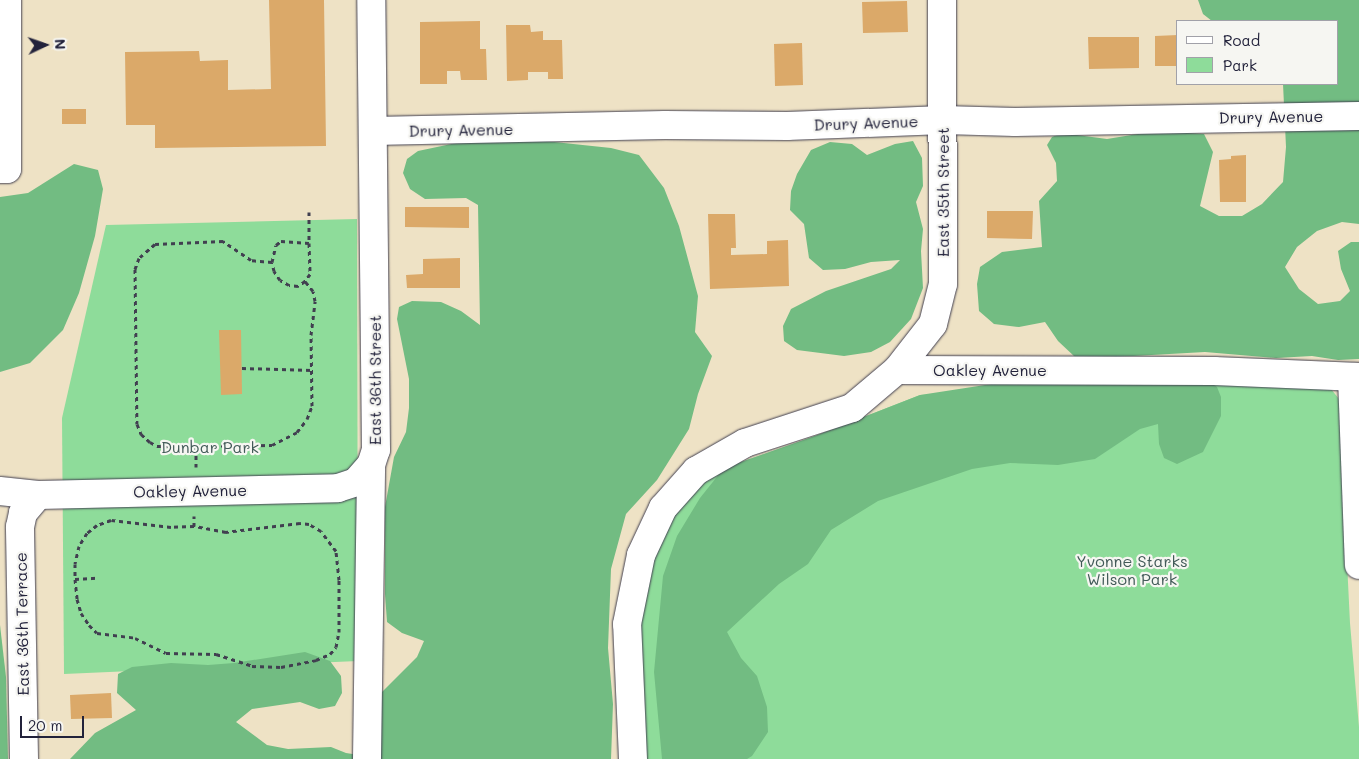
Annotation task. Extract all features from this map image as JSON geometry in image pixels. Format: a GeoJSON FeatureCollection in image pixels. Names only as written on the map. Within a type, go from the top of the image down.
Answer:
{"type":"FeatureCollection","features":[{"type":"Feature","properties":{"kind":"street"},"geometry":{"type":"LineString","coordinates":[[4,169],[7,0]]}},
{"type":"Feature","properties":{"kind":"street","name":"East 36th Street"},"geometry":{"type":"LineString","coordinates":[[367,759],[371,465],[376,450],[371,0]]}},
{"type":"Feature","properties":{"kind":"street","name":"East 35th Street"},"geometry":{"type":"LineString","coordinates":[[897,370],[933,324],[943,284],[942,0]]}},
{"type":"Feature","properties":{"kind":"street","name":"Drury Avenue"},"geometry":{"type":"LineString","coordinates":[[373,132],[665,125],[787,126],[942,120],[1015,122],[1359,116]]}},
{"type":"Feature","properties":{"kind":"street"},"geometry":{"type":"LineString","coordinates":[[633,759],[627,624],[641,555],[663,508],[696,470],[746,444],[852,408],[897,370]]}},
{"type":"Feature","properties":{"kind":"street","name":"Oakley Avenue"},"geometry":{"type":"LineString","coordinates":[[897,370],[1214,371],[1356,377]]}},
{"type":"Feature","properties":{"kind":"street"},"geometry":{"type":"LineString","coordinates":[[1356,377],[1359,566]]}},
{"type":"Feature","properties":{"kind":"street","name":"Oakley Avenue"},"geometry":{"type":"LineString","coordinates":[[0,491],[38,495],[338,488],[356,482],[371,465]]}},
{"type":"Feature","properties":{"kind":"street","name":"East 36th Terrace"},"geometry":{"type":"LineString","coordinates":[[24,759],[20,528],[23,513],[38,495]]}},
{"type":"Feature","properties":{"kind":"path"},"geometry":{"type":"LineString","coordinates":[[309,212],[310,243],[310,274],[298,286],[289,285],[280,280],[274,271],[272,262],[273,252],[281,241],[310,243]]}},
{"type":"Feature","properties":{"kind":"path"},"geometry":{"type":"LineString","coordinates":[[272,262],[251,260],[223,242],[155,244],[139,258],[135,269],[137,424],[141,434],[157,446],[272,445],[297,432],[307,419],[312,406],[311,335],[315,301],[313,291],[305,281]]}},
{"type":"Feature","properties":{"kind":"path"},"geometry":{"type":"LineString","coordinates":[[242,368],[312,370]]}},
{"type":"Feature","properties":{"kind":"path"},"geometry":{"type":"LineString","coordinates":[[194,526],[196,445]]}},
{"type":"Feature","properties":{"kind":"path"},"geometry":{"type":"LineString","coordinates":[[111,520],[171,527],[194,526],[226,532],[300,523],[309,524],[321,531],[336,551],[339,580],[339,632],[336,647],[330,654],[316,660],[289,666],[252,666],[216,654],[166,653],[135,638],[98,633],[89,625],[81,613],[75,579],[75,564],[79,546],[87,533],[98,525],[111,520]]}},
{"type":"Feature","properties":{"kind":"path"},"geometry":{"type":"LineString","coordinates":[[75,579],[97,578]]}},
{"type":"Feature","properties":{"kind":"green space"},"geometry":{"type":"Polygon","coordinates":[[[1198,0],[1359,0],[1359,224],[1342,222],[1317,231],[1297,247],[1285,267],[1299,289],[1318,304],[1340,301],[1350,291],[1341,269],[1338,251],[1351,242],[1359,242],[1359,359],[1338,360],[1312,356],[1276,358],[1205,352],[1098,358],[1075,357],[1058,341],[1045,322],[1019,327],[994,324],[979,311],[977,284],[980,267],[1002,252],[1042,247],[1039,201],[1057,181],[1056,163],[1047,145],[1052,137],[1062,133],[1107,139],[1156,131],[1204,134],[1213,152],[1200,206],[1219,216],[1242,216],[1262,204],[1283,182],[1286,147],[1283,85],[1339,85],[1339,20],[1211,20],[1203,14],[1198,0]]]}},
{"type":"Feature","properties":{"kind":"green space"},"geometry":{"type":"Polygon","coordinates":[[[475,139],[526,139],[611,148],[639,155],[664,188],[679,226],[698,296],[695,332],[712,356],[698,394],[689,429],[657,480],[626,514],[611,569],[608,648],[613,704],[611,759],[70,759],[95,733],[136,710],[117,693],[118,674],[132,667],[171,663],[208,665],[234,663],[305,652],[330,661],[341,676],[342,693],[335,706],[319,709],[300,702],[252,709],[236,722],[267,745],[288,749],[331,747],[346,753],[378,758],[380,694],[417,657],[424,641],[402,633],[387,622],[385,594],[385,507],[394,457],[406,432],[409,408],[409,379],[397,319],[399,307],[412,301],[441,302],[461,311],[480,325],[478,205],[466,198],[425,199],[410,189],[403,173],[407,159],[418,151],[475,139]]]}},
{"type":"Feature","properties":{"kind":"green space"},"geometry":{"type":"Polygon","coordinates":[[[913,141],[922,158],[923,186],[916,202],[923,229],[921,251],[923,288],[911,319],[890,342],[871,352],[844,356],[797,350],[784,341],[783,326],[791,309],[826,291],[891,269],[900,260],[871,262],[845,269],[823,270],[809,258],[804,224],[790,210],[791,191],[797,174],[811,150],[830,142],[852,144],[867,155],[895,144],[913,141]]]}},
{"type":"Feature","properties":{"kind":"green space"},"geometry":{"type":"Polygon","coordinates":[[[74,164],[98,170],[103,189],[95,236],[79,293],[63,330],[30,363],[0,372],[0,197],[28,193],[74,164]]]}},
{"type":"Feature","properties":{"kind":"green space","name":"Dunbar Park"},"geometry":{"type":"Polygon","coordinates":[[[357,219],[358,661],[64,674],[62,418],[106,225],[357,219]]]}},
{"type":"Feature","properties":{"kind":"green space","name":"Yvonne Starks Wilson Park"},"geometry":{"type":"Polygon","coordinates":[[[1208,380],[1331,389],[1339,399],[1350,623],[1359,727],[1359,759],[643,759],[638,616],[649,569],[665,529],[694,486],[724,468],[815,436],[920,395],[1208,380]]]}},
{"type":"Feature","properties":{"kind":"green space"},"geometry":{"type":"Polygon","coordinates":[[[1208,380],[1217,387],[1221,397],[1221,416],[1203,452],[1177,464],[1164,458],[1159,444],[1158,424],[1140,429],[1095,459],[1058,465],[1010,463],[972,469],[878,501],[831,530],[808,564],[779,584],[727,632],[741,658],[757,676],[767,707],[768,732],[752,756],[747,759],[662,759],[654,672],[663,576],[677,536],[700,498],[724,468],[815,436],[920,395],[998,383],[1208,380]]]}},
{"type":"Feature","properties":{"kind":"green space"},"geometry":{"type":"Polygon","coordinates":[[[0,625],[6,677],[8,759],[0,759],[0,625]]]}},
{"type":"Feature","properties":{"kind":"building"},"geometry":{"type":"Polygon","coordinates":[[[269,0],[324,0],[326,146],[155,148],[155,125],[126,125],[125,52],[199,51],[200,61],[228,60],[228,90],[271,89],[269,0]]]}},
{"type":"Feature","properties":{"kind":"building"},"geometry":{"type":"Polygon","coordinates":[[[907,1],[908,32],[863,33],[862,2],[907,1]]]}},
{"type":"Feature","properties":{"kind":"building"},"geometry":{"type":"Polygon","coordinates":[[[480,21],[480,49],[486,49],[487,80],[461,80],[460,71],[447,71],[447,84],[420,84],[420,22],[480,21]]]}},
{"type":"Feature","properties":{"kind":"building"},"geometry":{"type":"Polygon","coordinates":[[[506,25],[530,25],[531,32],[543,31],[543,40],[562,40],[563,79],[548,79],[548,72],[528,72],[528,80],[507,81],[506,25]]]}},
{"type":"Feature","properties":{"kind":"building"},"geometry":{"type":"Polygon","coordinates":[[[1176,35],[1176,66],[1155,66],[1155,36],[1176,35]]]}},
{"type":"Feature","properties":{"kind":"building"},"geometry":{"type":"Polygon","coordinates":[[[1088,37],[1139,37],[1139,68],[1089,69],[1088,37]]]}},
{"type":"Feature","properties":{"kind":"building"},"geometry":{"type":"Polygon","coordinates":[[[802,43],[803,85],[775,86],[774,44],[802,43]]]}},
{"type":"Feature","properties":{"kind":"building"},"geometry":{"type":"Polygon","coordinates":[[[62,109],[86,109],[86,124],[62,124],[62,109]]]}},
{"type":"Feature","properties":{"kind":"building"},"geometry":{"type":"Polygon","coordinates":[[[1246,155],[1246,202],[1220,202],[1219,160],[1231,159],[1231,156],[1246,155]]]}},
{"type":"Feature","properties":{"kind":"building"},"geometry":{"type":"Polygon","coordinates":[[[405,207],[469,207],[469,228],[405,227],[405,207]]]}},
{"type":"Feature","properties":{"kind":"building"},"geometry":{"type":"Polygon","coordinates":[[[987,211],[1033,211],[1032,239],[987,238],[987,211]]]}},
{"type":"Feature","properties":{"kind":"building"},"geometry":{"type":"Polygon","coordinates":[[[708,214],[735,214],[736,248],[731,248],[731,255],[767,254],[767,241],[788,240],[789,286],[710,289],[708,214]]]}},
{"type":"Feature","properties":{"kind":"building"},"geometry":{"type":"Polygon","coordinates":[[[460,258],[460,288],[407,288],[406,275],[423,274],[423,259],[460,258]]]}},
{"type":"Feature","properties":{"kind":"building"},"geometry":{"type":"Polygon","coordinates":[[[219,330],[241,330],[242,394],[221,395],[219,330]]]}},
{"type":"Feature","properties":{"kind":"building"},"geometry":{"type":"Polygon","coordinates":[[[111,693],[112,718],[71,719],[70,695],[111,693]]]}}]}
